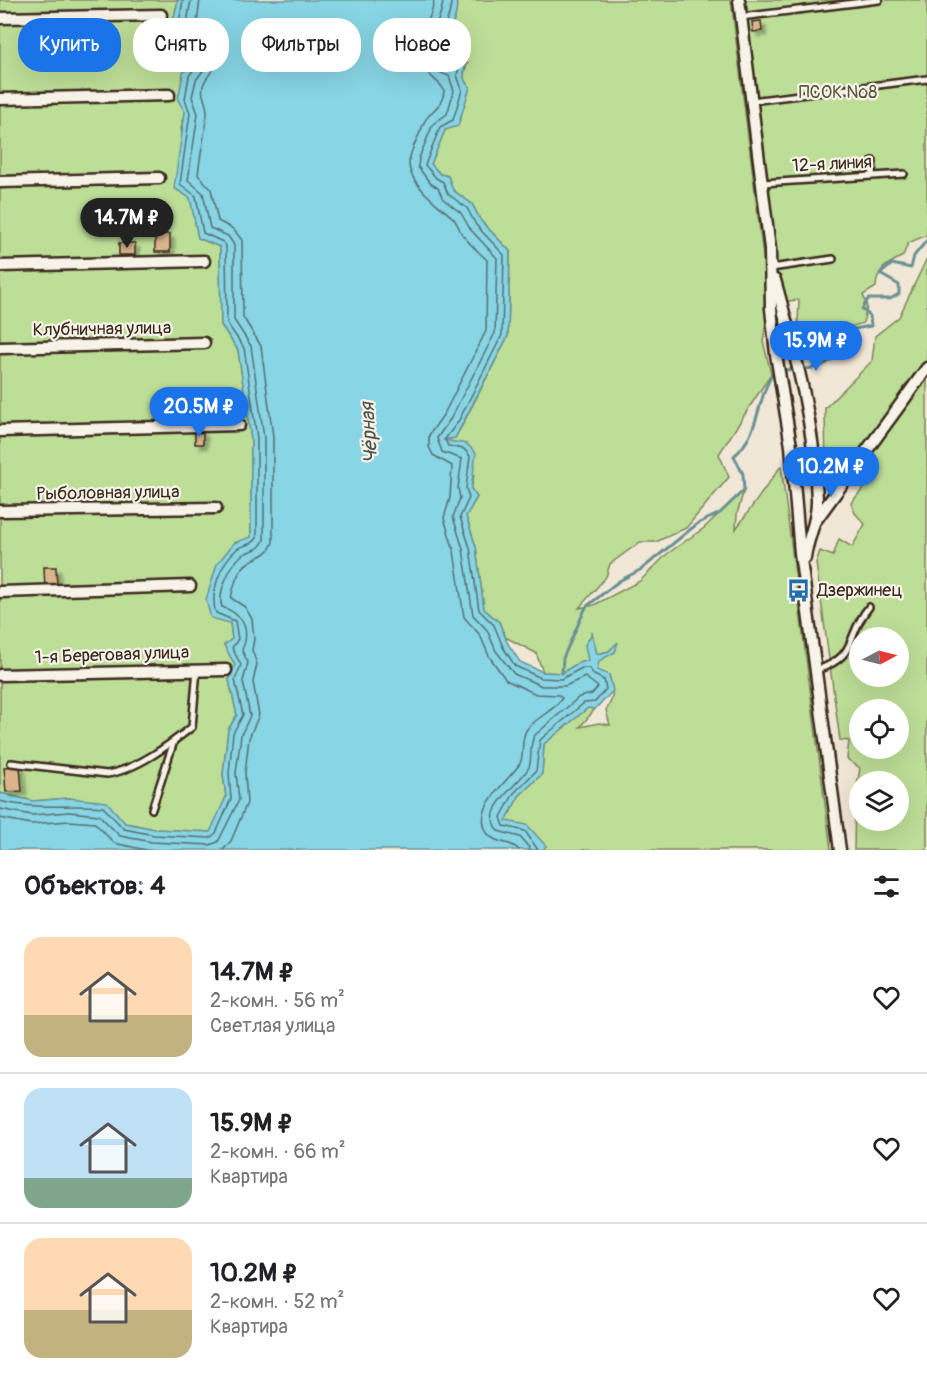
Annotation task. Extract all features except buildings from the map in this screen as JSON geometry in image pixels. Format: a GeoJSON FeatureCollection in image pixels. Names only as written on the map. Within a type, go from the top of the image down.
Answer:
{"type":"FeatureCollection","features":[{"type":"Feature","properties":{"kind":"street"},"geometry":{"type":"LineString","coordinates":[[740,0],[771,268],[771,309],[776,354],[791,446],[804,575],[840,850]]}},
{"type":"Feature","properties":{"kind":"street"},"geometry":{"type":"LineString","coordinates":[[0,18],[161,15]]}},
{"type":"Feature","properties":{"kind":"street"},"geometry":{"type":"LineString","coordinates":[[0,99],[169,95]]}},
{"type":"Feature","properties":{"kind":"street"},"geometry":{"type":"LineString","coordinates":[[0,182],[159,178]]}},
{"type":"Feature","properties":{"kind":"street"},"geometry":{"type":"LineString","coordinates":[[0,266],[204,261]]}},
{"type":"Feature","properties":{"kind":"street"},"geometry":{"type":"LineString","coordinates":[[771,268],[805,390],[817,501],[816,520],[807,542],[804,575]]}},
{"type":"Feature","properties":{"kind":"street","name":"Клубничная улица"},"geometry":{"type":"LineString","coordinates":[[0,348],[204,343]]}},
{"type":"Feature","properties":{"kind":"street"},"geometry":{"type":"LineString","coordinates":[[816,520],[827,508],[927,368]]}},
{"type":"Feature","properties":{"kind":"street"},"geometry":{"type":"LineString","coordinates":[[0,431],[239,425]]}},
{"type":"Feature","properties":{"kind":"street","name":"Рыболовная улица"},"geometry":{"type":"LineString","coordinates":[[0,511],[216,508]]}},
{"type":"Feature","properties":{"kind":"street"},"geometry":{"type":"LineString","coordinates":[[0,592],[190,586]]}},
{"type":"Feature","properties":{"kind":"street","name":"1-я Береговая улица"},"geometry":{"type":"LineString","coordinates":[[0,675],[226,670]]}},
{"type":"Feature","properties":{"kind":"lane"},"geometry":{"type":"LineString","coordinates":[[741,17],[879,0]]}},
{"type":"Feature","properties":{"kind":"lane"},"geometry":{"type":"LineString","coordinates":[[751,101],[927,79]]}},
{"type":"Feature","properties":{"kind":"lane"},"geometry":{"type":"LineString","coordinates":[[872,176],[873,161]]}},
{"type":"Feature","properties":{"kind":"lane","name":"12-я линия"},"geometry":{"type":"LineString","coordinates":[[762,183],[904,174]]}},
{"type":"Feature","properties":{"kind":"lane"},"geometry":{"type":"LineString","coordinates":[[771,268],[833,259]]}},
{"type":"Feature","properties":{"kind":"lane"},"geometry":{"type":"LineString","coordinates":[[817,670],[839,661],[847,653],[861,616],[868,607]]}},
{"type":"Feature","properties":{"kind":"lane"},"geometry":{"type":"LineString","coordinates":[[11,763],[107,774],[119,772],[174,741],[192,727],[197,669]]}},
{"type":"Feature","properties":{"kind":"lane"},"geometry":{"type":"LineString","coordinates":[[152,809],[174,741]]}},
{"type":"Feature","properties":{"kind":"green space"},"geometry":{"type":"Polygon","coordinates":[[[0,0],[178,0],[174,18],[133,18],[133,72],[196,72],[181,128],[198,238],[220,247],[221,325],[238,350],[251,439],[251,537],[230,623],[232,639],[224,645],[235,665],[229,680],[237,715],[228,730],[223,774],[226,797],[211,832],[155,829],[125,823],[69,798],[33,801],[0,793],[0,0]]]}},
{"type":"Feature","properties":{"kind":"green space"},"geometry":{"type":"Polygon","coordinates":[[[456,0],[731,0],[769,304],[763,341],[771,374],[719,454],[729,477],[686,528],[656,542],[640,542],[610,564],[606,577],[579,608],[594,605],[640,581],[667,554],[704,528],[744,490],[737,514],[736,529],[781,466],[831,850],[543,850],[545,846],[505,821],[519,796],[542,774],[544,744],[588,708],[595,709],[580,727],[599,723],[610,725],[606,710],[612,698],[609,675],[597,670],[598,661],[615,652],[617,644],[609,651],[597,654],[592,634],[588,662],[581,661],[562,673],[543,672],[536,653],[505,637],[499,622],[484,609],[476,547],[466,516],[477,497],[471,489],[474,475],[440,440],[455,438],[508,336],[510,251],[481,221],[472,204],[453,190],[448,176],[440,174],[431,164],[445,130],[458,125],[470,87],[464,76],[465,72],[471,72],[471,18],[455,18],[456,0]]]}},
{"type":"Feature","properties":{"kind":"green space","name":"ПСОК №8"},"geometry":{"type":"Polygon","coordinates":[[[735,0],[927,0],[927,235],[908,243],[903,256],[884,267],[876,287],[863,295],[867,307],[863,323],[843,329],[836,344],[810,356],[798,322],[799,300],[778,302],[735,0]]]}},
{"type":"Feature","properties":{"kind":"green space"},"geometry":{"type":"Polygon","coordinates":[[[927,258],[927,850],[854,850],[854,831],[909,831],[909,771],[860,771],[860,768],[847,759],[849,741],[840,740],[816,563],[820,551],[833,556],[839,539],[852,547],[865,524],[855,513],[851,503],[866,485],[853,454],[841,477],[826,479],[825,408],[872,361],[875,336],[899,317],[927,258]]]}},
{"type":"Feature","properties":{"kind":"water","name":"Чёрная"},"geometry":{"type":"Polygon","coordinates":[[[178,0],[456,0],[455,18],[373,18],[373,72],[464,72],[464,79],[470,87],[458,126],[445,130],[431,164],[440,174],[448,176],[453,190],[472,204],[481,221],[510,251],[508,336],[455,438],[443,440],[467,444],[476,453],[471,489],[477,497],[466,516],[476,547],[484,609],[499,622],[508,644],[520,662],[543,672],[562,673],[581,661],[588,661],[585,645],[592,633],[597,654],[609,651],[618,642],[615,652],[599,661],[597,670],[609,675],[613,691],[595,709],[588,708],[544,744],[542,774],[519,796],[506,821],[527,825],[546,846],[543,850],[0,850],[0,793],[33,801],[69,798],[107,802],[125,823],[155,829],[210,832],[226,797],[223,774],[228,730],[237,715],[229,680],[235,665],[224,645],[232,639],[230,623],[211,618],[206,600],[217,564],[234,543],[251,537],[251,439],[238,350],[221,325],[220,247],[198,238],[190,198],[174,188],[185,112],[178,100],[183,73],[229,72],[229,18],[174,18],[178,0]]]}},
{"type":"Feature","properties":{"kind":"waterway"},"geometry":{"type":"LineString","coordinates":[[782,370],[818,367],[833,358],[854,329],[871,326],[870,316],[862,309],[868,299],[890,299],[899,294],[899,285],[880,274],[892,264],[911,268],[914,256],[927,240]]}},
{"type":"Feature","properties":{"kind":"waterway"},"geometry":{"type":"LineString","coordinates":[[562,673],[563,658],[586,607],[619,581],[642,569],[697,524],[720,513],[744,490],[743,474],[734,456],[749,437],[764,392],[775,370]]}},
{"type":"Feature","properties":{"kind":"place","name":"Дзержинец"},"geometry":{"type":"Point","coordinates":[799,590]}}]}
